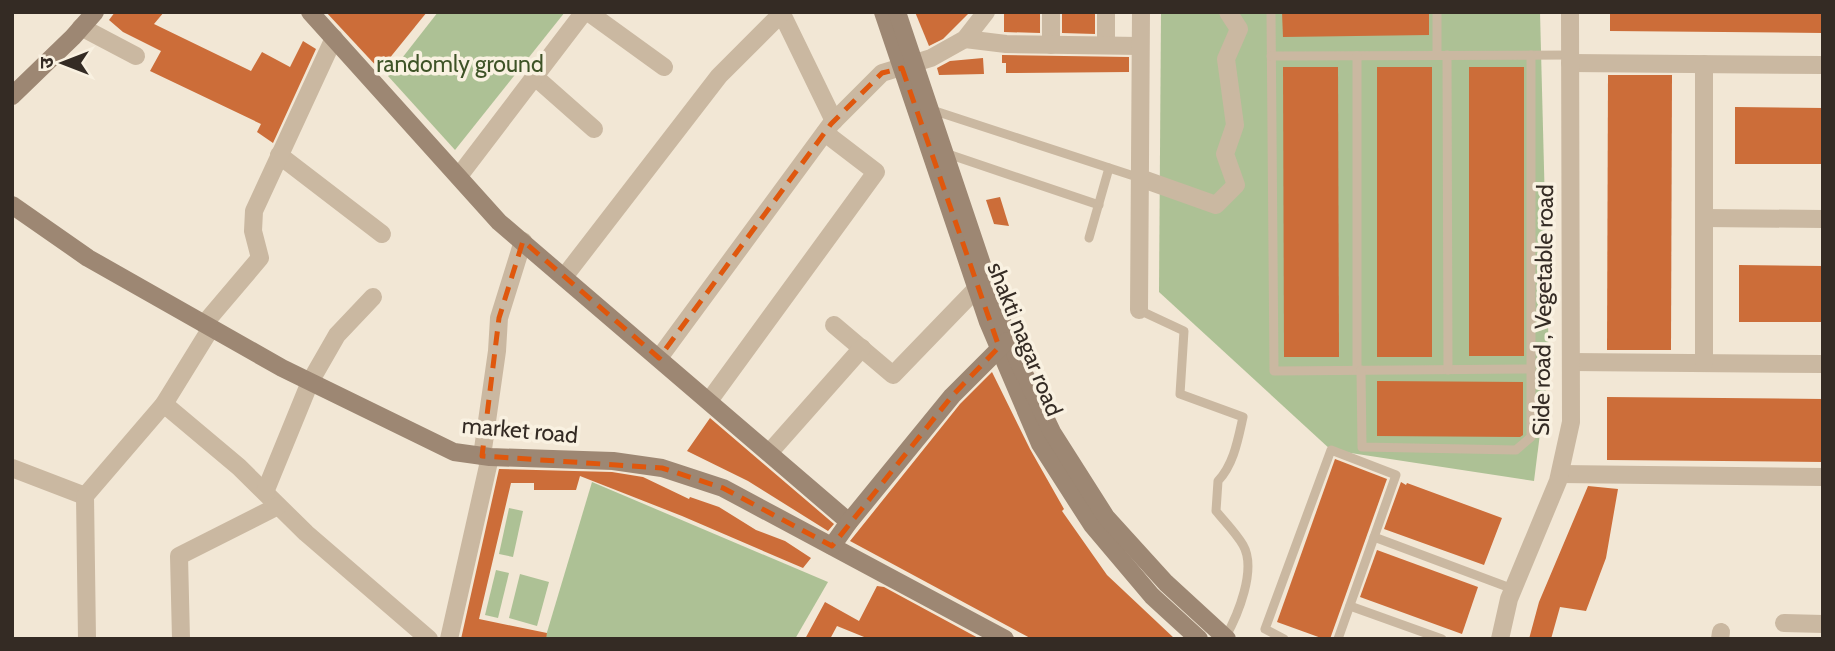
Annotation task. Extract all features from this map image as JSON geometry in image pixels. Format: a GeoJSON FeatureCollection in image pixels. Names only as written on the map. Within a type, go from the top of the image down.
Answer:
{"type":"FeatureCollection","features":[{"type":"Feature","properties":{"kind":"street"},"geometry":{"type":"LineString","coordinates":[[12,96],[95,12]]}},
{"type":"Feature","properties":{"kind":"street"},"geometry":{"type":"LineString","coordinates":[[459,176],[586,12],[664,67]]}},
{"type":"Feature","properties":{"kind":"street","name":"shakti nagar road"},"geometry":{"type":"LineString","coordinates":[[883,12],[908,66],[977,288],[1004,343],[1040,444],[1092,526],[1152,596],[1199,639]]}},
{"type":"Feature","properties":{"kind":"street"},"geometry":{"type":"LineString","coordinates":[[897,12],[908,66],[930,110],[945,153],[1004,343],[1052,432],[1106,517],[1166,583],[1226,638]]}},
{"type":"Feature","properties":{"kind":"street"},"geometry":{"type":"LineString","coordinates":[[659,358],[830,127],[882,73],[908,66],[965,39],[986,12]]}},
{"type":"Feature","properties":{"kind":"street"},"geometry":{"type":"LineString","coordinates":[[1051,12],[1051,45]]}},
{"type":"Feature","properties":{"kind":"street"},"geometry":{"type":"LineString","coordinates":[[1106,12],[1106,45]]}},
{"type":"Feature","properties":{"kind":"street"},"geometry":{"type":"LineString","coordinates":[[1139,310],[1141,12]]}},
{"type":"Feature","properties":{"kind":"street"},"geometry":{"type":"LineString","coordinates":[[1140,178],[1216,205],[1236,185],[1225,154],[1235,125],[1226,58],[1239,29],[1228,12]]}},
{"type":"Feature","properties":{"kind":"street","name":"Side road , Vegetable road"},"geometry":{"type":"LineString","coordinates":[[1500,639],[1513,590],[1560,474],[1571,422],[1570,12]]}},
{"type":"Feature","properties":{"kind":"street"},"geometry":{"type":"LineString","coordinates":[[564,277],[719,76],[782,13],[830,127],[876,172],[709,401]]}},
{"type":"Feature","properties":{"kind":"street"},"geometry":{"type":"LineString","coordinates":[[315,14],[499,222],[849,522]]}},
{"type":"Feature","properties":{"kind":"street"},"geometry":{"type":"LineString","coordinates":[[81,27],[136,56]]}},
{"type":"Feature","properties":{"kind":"street"},"geometry":{"type":"LineString","coordinates":[[87,639],[85,496],[164,404],[208,326],[260,258],[253,231],[254,211],[334,38]]}},
{"type":"Feature","properties":{"kind":"street"},"geometry":{"type":"LineString","coordinates":[[965,39],[1051,45],[1140,46]]}},
{"type":"Feature","properties":{"kind":"street"},"geometry":{"type":"LineString","coordinates":[[1570,59],[1823,65]]}},
{"type":"Feature","properties":{"kind":"street"},"geometry":{"type":"LineString","coordinates":[[1704,64],[1704,363]]}},
{"type":"Feature","properties":{"kind":"street"},"geometry":{"type":"LineString","coordinates":[[534,76],[594,129]]}},
{"type":"Feature","properties":{"kind":"street"},"geometry":{"type":"LineString","coordinates":[[279,155],[382,234]]}},
{"type":"Feature","properties":{"kind":"street","name":"market road"},"geometry":{"type":"LineString","coordinates":[[12,205],[88,258],[208,326],[310,382],[454,452],[486,457],[613,461],[663,468],[723,488],[1005,639]]}},
{"type":"Feature","properties":{"kind":"street"},"geometry":{"type":"LineString","coordinates":[[1704,218],[1823,219]]}},
{"type":"Feature","properties":{"kind":"street"},"geometry":{"type":"LineString","coordinates":[[449,639],[486,457],[499,318],[523,242]]}},
{"type":"Feature","properties":{"kind":"street"},"geometry":{"type":"LineString","coordinates":[[834,325],[894,375],[977,288]]}},
{"type":"Feature","properties":{"kind":"street"},"geometry":{"type":"LineString","coordinates":[[265,492],[310,382],[337,335],[373,297]]}},
{"type":"Feature","properties":{"kind":"street"},"geometry":{"type":"LineString","coordinates":[[832,546],[952,396],[1004,343]]}},
{"type":"Feature","properties":{"kind":"street"},"geometry":{"type":"LineString","coordinates":[[769,453],[862,348]]}},
{"type":"Feature","properties":{"kind":"street"},"geometry":{"type":"LineString","coordinates":[[1571,362],[1823,364]]}},
{"type":"Feature","properties":{"kind":"street"},"geometry":{"type":"LineString","coordinates":[[164,404],[239,467],[306,533],[429,639]]}},
{"type":"Feature","properties":{"kind":"street"},"geometry":{"type":"LineString","coordinates":[[12,468],[85,496]]}},
{"type":"Feature","properties":{"kind":"street"},"geometry":{"type":"LineString","coordinates":[[1560,474],[1823,477]]}},
{"type":"Feature","properties":{"kind":"street"},"geometry":{"type":"LineString","coordinates":[[181,639],[179,556],[278,506]]}},
{"type":"Feature","properties":{"kind":"street"},"geometry":{"type":"LineString","coordinates":[[1784,623],[1823,624]]}},
{"type":"Feature","properties":{"kind":"lane"},"geometry":{"type":"LineString","coordinates":[[1271,12],[1274,370],[1531,369]]}},
{"type":"Feature","properties":{"kind":"lane"},"geometry":{"type":"LineString","coordinates":[[1437,12],[1442,55],[1448,370]]}},
{"type":"Feature","properties":{"kind":"lane"},"geometry":{"type":"LineString","coordinates":[[1271,56],[1531,55],[1570,59]]}},
{"type":"Feature","properties":{"kind":"lane"},"geometry":{"type":"LineString","coordinates":[[1357,56],[1362,447],[1516,450],[1531,437],[1531,55]]}},
{"type":"Feature","properties":{"kind":"lane"},"geometry":{"type":"LineString","coordinates":[[930,110],[1140,178]]}},
{"type":"Feature","properties":{"kind":"lane"},"geometry":{"type":"LineString","coordinates":[[945,153],[1099,205]]}},
{"type":"Feature","properties":{"kind":"lane"},"geometry":{"type":"LineString","coordinates":[[1089,238],[1110,168]]}},
{"type":"Feature","properties":{"kind":"lane"},"geometry":{"type":"LineString","coordinates":[[1139,310],[1184,331],[1180,394],[1243,417],[1234,454],[1218,481],[1216,511],[1244,546],[1250,570],[1234,622],[1226,638]]}},
{"type":"Feature","properties":{"kind":"lane"},"geometry":{"type":"LineString","coordinates":[[1284,639],[1265,629],[1331,450],[1396,475],[1338,639]]}},
{"type":"Feature","properties":{"kind":"lane"},"geometry":{"type":"LineString","coordinates":[[1374,537],[1513,590]]}},
{"type":"Feature","properties":{"kind":"lane"},"geometry":{"type":"LineString","coordinates":[[1350,606],[1442,639]]}},
{"type":"Feature","properties":{"kind":"highlighted area"},"geometry":{"type":"Polygon","coordinates":[[[902,68],[999,347],[952,396],[832,546],[723,488],[662,468],[482,456],[499,318],[523,241],[659,358],[831,124],[882,73],[902,68]]]}},
{"type":"Feature","properties":{"kind":"green space","name":"randomly ground"},"geometry":{"type":"Polygon","coordinates":[[[438,12],[565,12],[455,150],[388,76],[438,12]]]}},
{"type":"Feature","properties":{"kind":"green space"},"geometry":{"type":"Polygon","coordinates":[[[1161,12],[1540,12],[1549,362],[1534,481],[1331,450],[1159,292],[1161,12]]]}},
{"type":"Feature","properties":{"kind":"green space"},"geometry":{"type":"Polygon","coordinates":[[[592,482],[828,582],[795,639],[545,639],[592,482]]]}},
{"type":"Feature","properties":{"kind":"green space"},"geometry":{"type":"Polygon","coordinates":[[[509,508],[523,511],[513,557],[499,554],[509,508]]]}},
{"type":"Feature","properties":{"kind":"green space"},"geometry":{"type":"Polygon","coordinates":[[[496,570],[509,573],[498,618],[485,615],[496,570]]]}},
{"type":"Feature","properties":{"kind":"green space"},"geometry":{"type":"Polygon","coordinates":[[[520,574],[549,582],[537,626],[509,618],[520,574]]]}},
{"type":"Feature","properties":{"kind":"building"},"geometry":{"type":"Polygon","coordinates":[[[115,12],[164,12],[154,24],[251,71],[262,52],[290,67],[303,41],[316,49],[273,143],[257,132],[261,124],[150,71],[161,51],[123,32],[109,20],[115,12]]]}},
{"type":"Feature","properties":{"kind":"building"},"geometry":{"type":"Polygon","coordinates":[[[326,12],[427,12],[380,70],[326,12]]]}},
{"type":"Feature","properties":{"kind":"building"},"geometry":{"type":"Polygon","coordinates":[[[915,12],[970,12],[943,39],[929,46],[915,12]]]}},
{"type":"Feature","properties":{"kind":"building"},"geometry":{"type":"Polygon","coordinates":[[[1004,12],[1040,12],[1040,33],[1004,32],[1004,12]]]}},
{"type":"Feature","properties":{"kind":"building"},"geometry":{"type":"Polygon","coordinates":[[[1062,12],[1095,12],[1095,34],[1062,33],[1062,12]]]}},
{"type":"Feature","properties":{"kind":"building"},"geometry":{"type":"Polygon","coordinates":[[[1282,12],[1429,12],[1429,35],[1283,37],[1282,12]]]}},
{"type":"Feature","properties":{"kind":"building"},"geometry":{"type":"Polygon","coordinates":[[[1610,12],[1823,12],[1823,33],[1610,31],[1610,12]]]}},
{"type":"Feature","properties":{"kind":"building"},"geometry":{"type":"Polygon","coordinates":[[[1002,55],[1129,57],[1129,72],[1006,73],[1006,63],[1002,63],[1002,55]]]}},
{"type":"Feature","properties":{"kind":"building"},"geometry":{"type":"Polygon","coordinates":[[[983,58],[984,74],[939,75],[937,68],[950,61],[983,58]]]}},
{"type":"Feature","properties":{"kind":"building"},"geometry":{"type":"Polygon","coordinates":[[[1283,67],[1338,67],[1339,357],[1284,357],[1283,67]]]}},
{"type":"Feature","properties":{"kind":"building"},"geometry":{"type":"Polygon","coordinates":[[[1377,67],[1432,67],[1432,357],[1377,357],[1377,67]]]}},
{"type":"Feature","properties":{"kind":"building"},"geometry":{"type":"Polygon","coordinates":[[[1469,67],[1524,67],[1524,356],[1469,356],[1469,67]]]}},
{"type":"Feature","properties":{"kind":"building"},"geometry":{"type":"Polygon","coordinates":[[[1608,75],[1672,75],[1671,350],[1607,350],[1608,75]]]}},
{"type":"Feature","properties":{"kind":"building"},"geometry":{"type":"Polygon","coordinates":[[[1735,107],[1823,108],[1823,164],[1735,164],[1735,107]]]}},
{"type":"Feature","properties":{"kind":"building"},"geometry":{"type":"Polygon","coordinates":[[[1000,197],[1009,226],[994,224],[986,200],[1000,197]]]}},
{"type":"Feature","properties":{"kind":"building"},"geometry":{"type":"Polygon","coordinates":[[[1739,265],[1823,266],[1823,322],[1739,322],[1739,265]]]}},
{"type":"Feature","properties":{"kind":"building"},"geometry":{"type":"Polygon","coordinates":[[[992,372],[1030,449],[1064,509],[1062,511],[1107,575],[1175,639],[1032,639],[850,541],[960,404],[992,372]]]}},
{"type":"Feature","properties":{"kind":"building"},"geometry":{"type":"Polygon","coordinates":[[[1377,381],[1523,382],[1523,435],[1377,436],[1377,381]]]}},
{"type":"Feature","properties":{"kind":"building"},"geometry":{"type":"Polygon","coordinates":[[[1607,397],[1823,399],[1823,462],[1607,460],[1607,397]]]}},
{"type":"Feature","properties":{"kind":"building"},"geometry":{"type":"Polygon","coordinates":[[[710,418],[834,524],[828,531],[748,481],[687,451],[710,418]]]}},
{"type":"Feature","properties":{"kind":"building"},"geometry":{"type":"Polygon","coordinates":[[[1335,459],[1387,479],[1330,639],[1324,639],[1277,622],[1335,459]]]}},
{"type":"Feature","properties":{"kind":"building"},"geometry":{"type":"Polygon","coordinates":[[[499,469],[612,472],[643,477],[689,499],[690,497],[719,507],[756,530],[785,541],[811,558],[803,568],[580,476],[576,490],[534,490],[534,483],[511,483],[479,619],[547,633],[546,639],[461,639],[499,469]]]}},
{"type":"Feature","properties":{"kind":"building"},"geometry":{"type":"Polygon","coordinates":[[[1401,482],[1502,518],[1484,565],[1384,529],[1401,482]]]}},
{"type":"Feature","properties":{"kind":"building"},"geometry":{"type":"Polygon","coordinates":[[[1588,486],[1618,489],[1606,558],[1586,611],[1560,607],[1551,639],[1529,639],[1539,602],[1588,486]]]}},
{"type":"Feature","properties":{"kind":"building"},"geometry":{"type":"Polygon","coordinates":[[[1377,550],[1478,587],[1462,634],[1360,597],[1377,550]]]}},
{"type":"Feature","properties":{"kind":"building"},"geometry":{"type":"Polygon","coordinates":[[[877,586],[884,587],[980,639],[869,639],[837,626],[830,639],[805,639],[825,602],[859,621],[877,586]]]}}]}
